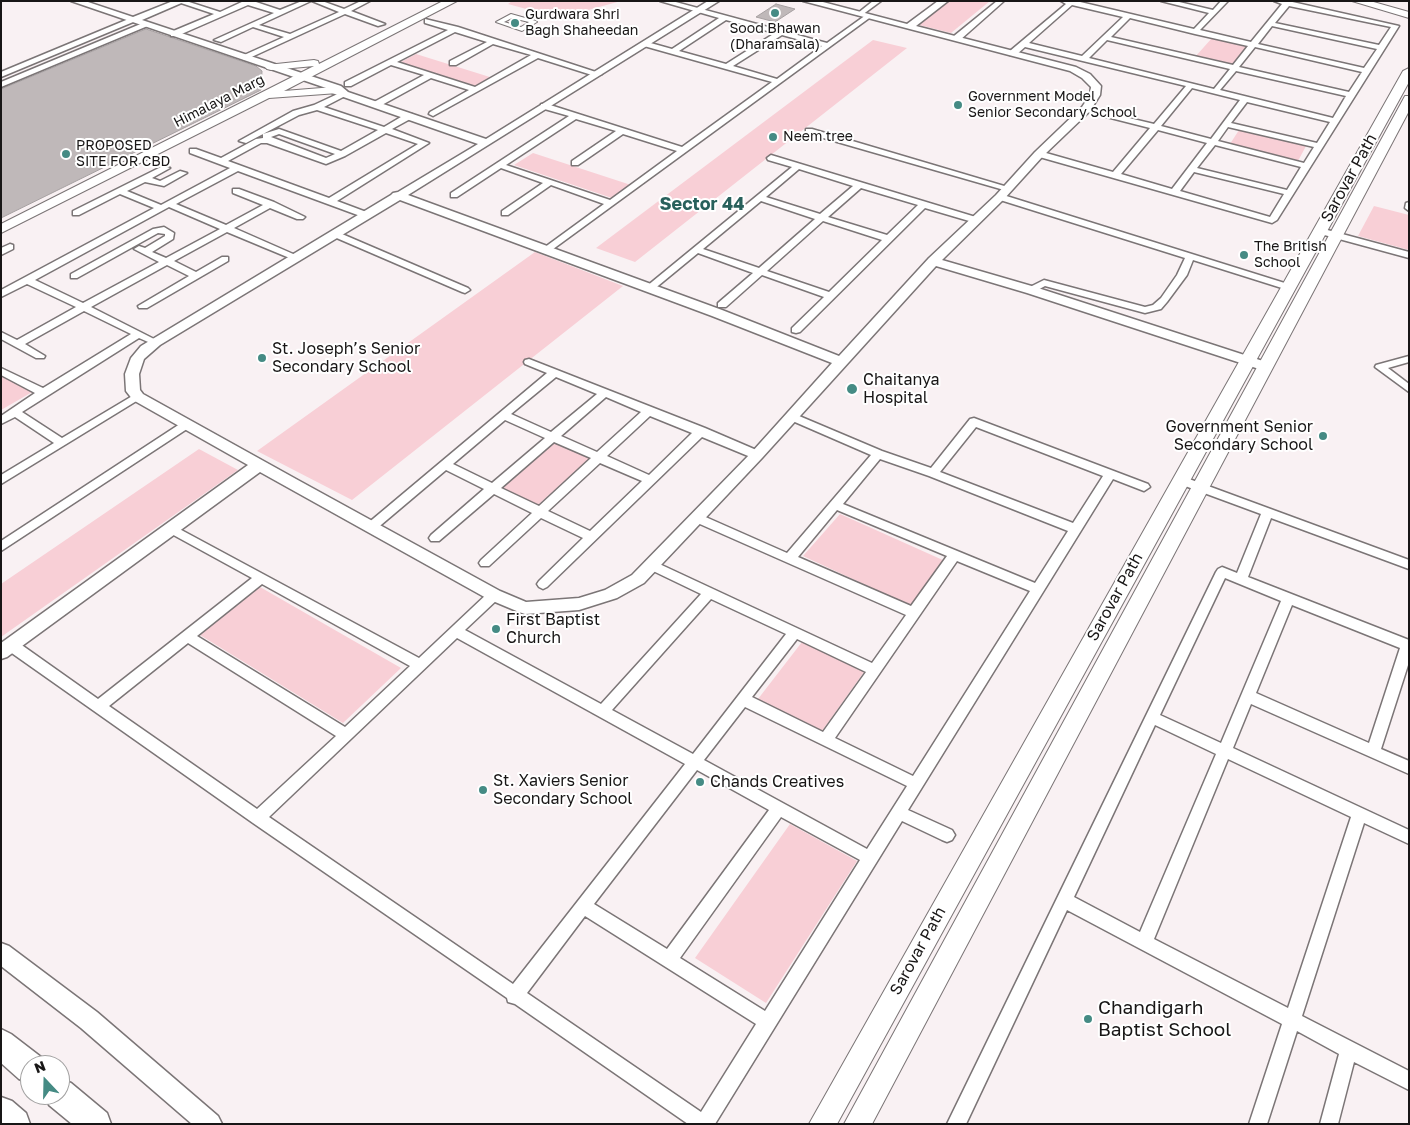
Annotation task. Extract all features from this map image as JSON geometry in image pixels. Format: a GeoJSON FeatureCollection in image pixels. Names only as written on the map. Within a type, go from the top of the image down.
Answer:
{"type":"FeatureCollection","features":[{"type":"Feature","properties":{"kind":"highway"},"geometry":{"type":"LineString","coordinates":[[1,1044],[20,1060]]}},
{"type":"Feature","properties":{"kind":"highway"},"geometry":{"type":"LineString","coordinates":[[70,1102],[96,1124]]}},
{"type":"Feature","properties":{"kind":"highway"},"geometry":{"type":"LineString","coordinates":[[1,1112],[15,1124]]}},
{"type":"Feature","properties":{"kind":"main road","name":"Himalaya Marg"},"geometry":{"type":"LineString","coordinates":[[293,77],[314,63],[440,1]]}},
{"type":"Feature","properties":{"kind":"main road","name":"Himalaya Marg"},"geometry":{"type":"LineString","coordinates":[[1,218],[293,77],[337,58],[452,1]]}},
{"type":"Feature","properties":{"kind":"main road"},"geometry":{"type":"LineString","coordinates":[[1357,1],[1408,15],[1409,9]]}},
{"type":"Feature","properties":{"kind":"main road"},"geometry":{"type":"LineString","coordinates":[[1379,1],[1409,5]]}},
{"type":"Feature","properties":{"kind":"main road"},"geometry":{"type":"LineString","coordinates":[[337,58],[330,74],[341,89]]}},
{"type":"Feature","properties":{"kind":"main road"},"geometry":{"type":"LineString","coordinates":[[314,63],[267,69],[261,93],[341,89]]}},
{"type":"Feature","properties":{"kind":"main road","name":"Sarovar Path"},"geometry":{"type":"LineString","coordinates":[[857,1124],[1190,484],[1247,361],[1409,71]]}},
{"type":"Feature","properties":{"kind":"main road","name":"Himalaya Marg"},"geometry":{"type":"LineString","coordinates":[[1,229],[261,93]]}},
{"type":"Feature","properties":{"kind":"main road","name":"Sarovar Path"},"geometry":{"type":"LineString","coordinates":[[822,1124],[1190,484],[1264,366],[1409,98]]}},
{"type":"Feature","properties":{"kind":"street"},"geometry":{"type":"LineString","coordinates":[[76,1],[245,58],[267,69],[341,89],[408,116],[487,143]]}},
{"type":"Feature","properties":{"kind":"street"},"geometry":{"type":"LineString","coordinates":[[1,75],[181,1],[220,14]]}},
{"type":"Feature","properties":{"kind":"street"},"geometry":{"type":"LineString","coordinates":[[218,40],[308,1]]}},
{"type":"Feature","properties":{"kind":"street"},"geometry":{"type":"LineString","coordinates":[[315,1],[381,24]]}},
{"type":"Feature","properties":{"kind":"street"},"geometry":{"type":"LineString","coordinates":[[328,5],[335,1]]}},
{"type":"Feature","properties":{"kind":"street"},"geometry":{"type":"LineString","coordinates":[[245,58],[367,1]]}},
{"type":"Feature","properties":{"kind":"street"},"geometry":{"type":"LineString","coordinates":[[663,1],[827,45]]}},
{"type":"Feature","properties":{"kind":"street"},"geometry":{"type":"LineString","coordinates":[[715,1],[487,143],[155,342],[138,358],[132,374],[134,391],[138,397],[494,595],[525,608],[579,604],[611,594],[638,579],[653,566],[757,455],[934,260],[1000,197],[1039,154],[1086,109],[1095,96],[1096,86],[1086,76],[1072,69],[807,1]]}},
{"type":"Feature","properties":{"kind":"street"},"geometry":{"type":"LineString","coordinates":[[859,1],[876,3]]}},
{"type":"Feature","properties":{"kind":"street"},"geometry":{"type":"LineString","coordinates":[[910,26],[944,1]]}},
{"type":"Feature","properties":{"kind":"street"},"geometry":{"type":"LineString","coordinates":[[956,38],[1001,1]]}},
{"type":"Feature","properties":{"kind":"street"},"geometry":{"type":"LineString","coordinates":[[1164,1],[1214,12]]}},
{"type":"Feature","properties":{"kind":"street"},"geometry":{"type":"LineString","coordinates":[[1195,32],[1225,1]]}},
{"type":"Feature","properties":{"kind":"street"},"geometry":{"type":"LineString","coordinates":[[1039,154],[1272,220],[1395,26],[1277,1]]}},
{"type":"Feature","properties":{"kind":"street"},"geometry":{"type":"LineString","coordinates":[[174,34],[248,2],[281,13]]}},
{"type":"Feature","properties":{"kind":"street"},"geometry":{"type":"LineString","coordinates":[[1013,53],[1070,2],[1366,71]]}},
{"type":"Feature","properties":{"kind":"street"},"geometry":{"type":"LineString","coordinates":[[546,250],[827,45],[876,3]]}},
{"type":"Feature","properties":{"kind":"street"},"geometry":{"type":"LineString","coordinates":[[1215,92],[1287,4]]}},
{"type":"Feature","properties":{"kind":"street"},"geometry":{"type":"LineString","coordinates":[[511,16],[534,22],[522,29],[498,22],[511,16]]}},
{"type":"Feature","properties":{"kind":"street"},"geometry":{"type":"LineString","coordinates":[[1084,59],[1128,16]]}},
{"type":"Feature","properties":{"kind":"street"},"geometry":{"type":"LineString","coordinates":[[673,51],[724,18]]}},
{"type":"Feature","properties":{"kind":"street"},"geometry":{"type":"LineString","coordinates":[[428,21],[598,74]]}},
{"type":"Feature","properties":{"kind":"street"},"geometry":{"type":"LineString","coordinates":[[1271,24],[1381,48]]}},
{"type":"Feature","properties":{"kind":"street"},"geometry":{"type":"LineString","coordinates":[[1,85],[146,25]]}},
{"type":"Feature","properties":{"kind":"street"},"geometry":{"type":"LineString","coordinates":[[253,25],[290,37]]}},
{"type":"Feature","properties":{"kind":"street"},"geometry":{"type":"LineString","coordinates":[[268,140],[266,136],[303,110],[317,107],[341,89],[455,30]]}},
{"type":"Feature","properties":{"kind":"street"},"geometry":{"type":"LineString","coordinates":[[726,67],[780,33]]}},
{"type":"Feature","properties":{"kind":"street"},"geometry":{"type":"LineString","coordinates":[[1106,38],[1351,95]]}},
{"type":"Feature","properties":{"kind":"street"},"geometry":{"type":"LineString","coordinates":[[453,63],[493,41]]}},
{"type":"Feature","properties":{"kind":"street"},"geometry":{"type":"LineString","coordinates":[[647,44],[777,82]]}},
{"type":"Feature","properties":{"kind":"street"},"geometry":{"type":"LineString","coordinates":[[1023,44],[1335,121]]}},
{"type":"Feature","properties":{"kind":"street"},"geometry":{"type":"LineString","coordinates":[[433,114],[537,55]]}},
{"type":"Feature","properties":{"kind":"street"},"geometry":{"type":"LineString","coordinates":[[391,62],[476,90]]}},
{"type":"Feature","properties":{"kind":"street"},"geometry":{"type":"LineString","coordinates":[[377,104],[430,75]]}},
{"type":"Feature","properties":{"kind":"street"},"geometry":{"type":"LineString","coordinates":[[1115,176],[1190,86]]}},
{"type":"Feature","properties":{"kind":"street"},"geometry":{"type":"LineString","coordinates":[[1174,193],[1245,99]]}},
{"type":"Feature","properties":{"kind":"street"},"geometry":{"type":"LineString","coordinates":[[544,106],[683,150]]}},
{"type":"Feature","properties":{"kind":"street"},"geometry":{"type":"LineString","coordinates":[[317,107],[425,143],[331,201]]}},
{"type":"Feature","properties":{"kind":"street"},"geometry":{"type":"LineString","coordinates":[[1086,109],[1306,166]]}},
{"type":"Feature","properties":{"kind":"street"},"geometry":{"type":"LineString","coordinates":[[220,162],[259,141],[268,140],[326,161],[342,154],[408,116]]}},
{"type":"Feature","properties":{"kind":"street"},"geometry":{"type":"LineString","coordinates":[[454,195],[575,116]]}},
{"type":"Feature","properties":{"kind":"street"},"geometry":{"type":"LineString","coordinates":[[1226,124],[1318,146]]}},
{"type":"Feature","properties":{"kind":"street"},"geometry":{"type":"LineString","coordinates":[[223,151],[277,127],[342,154]]}},
{"type":"Feature","properties":{"kind":"street"},"geometry":{"type":"LineString","coordinates":[[575,163],[622,131]]}},
{"type":"Feature","properties":{"kind":"street"},"geometry":{"type":"LineString","coordinates":[[809,131],[1007,188]]}},
{"type":"Feature","properties":{"kind":"street"},"geometry":{"type":"LineString","coordinates":[[193,151],[366,215]]}},
{"type":"Feature","properties":{"kind":"street"},"geometry":{"type":"LineString","coordinates":[[771,158],[976,220]]}},
{"type":"Feature","properties":{"kind":"street"},"geometry":{"type":"LineString","coordinates":[[499,165],[611,202]]}},
{"type":"Feature","properties":{"kind":"street"},"geometry":{"type":"LineString","coordinates":[[650,288],[798,166]]}},
{"type":"Feature","properties":{"kind":"street"},"geometry":{"type":"LineString","coordinates":[[76,213],[166,168]]}},
{"type":"Feature","properties":{"kind":"street"},"geometry":{"type":"LineString","coordinates":[[1,294],[236,168]]}},
{"type":"Feature","properties":{"kind":"street"},"geometry":{"type":"LineString","coordinates":[[1192,169],[1289,193]]}},
{"type":"Feature","properties":{"kind":"street"},"geometry":{"type":"LineString","coordinates":[[145,179],[161,184],[183,173]]}},
{"type":"Feature","properties":{"kind":"street"},"geometry":{"type":"LineString","coordinates":[[505,213],[550,182]]}},
{"type":"Feature","properties":{"kind":"street"},"geometry":{"type":"LineString","coordinates":[[722,305],[860,185]]}},
{"type":"Feature","properties":{"kind":"street"},"geometry":{"type":"LineString","coordinates":[[120,191],[226,229],[295,257]]}},
{"type":"Feature","properties":{"kind":"street"},"geometry":{"type":"LineString","coordinates":[[236,191],[300,217]]}},
{"type":"Feature","properties":{"kind":"street"},"geometry":{"type":"LineString","coordinates":[[398,195],[650,288],[841,362]]}},
{"type":"Feature","properties":{"kind":"street"},"geometry":{"type":"LineString","coordinates":[[1000,197],[1288,287]]}},
{"type":"Feature","properties":{"kind":"street"},"geometry":{"type":"LineString","coordinates":[[760,198],[889,239]]}},
{"type":"Feature","properties":{"kind":"street"},"geometry":{"type":"LineString","coordinates":[[17,344],[271,204]]}},
{"type":"Feature","properties":{"kind":"street"},"geometry":{"type":"LineString","coordinates":[[796,330],[924,204]]}},
{"type":"Feature","properties":{"kind":"street"},"geometry":{"type":"LineString","coordinates":[[74,276],[156,231],[164,230],[169,232],[170,237],[144,252]]}},
{"type":"Feature","properties":{"kind":"street"},"geometry":{"type":"LineString","coordinates":[[1320,230],[1409,255]]}},
{"type":"Feature","properties":{"kind":"street"},"geometry":{"type":"LineString","coordinates":[[335,234],[465,290]]}},
{"type":"Feature","properties":{"kind":"street"},"geometry":{"type":"LineString","coordinates":[[130,245],[196,276]]}},
{"type":"Feature","properties":{"kind":"street"},"geometry":{"type":"LineString","coordinates":[[697,250],[831,296]]}},
{"type":"Feature","properties":{"kind":"street"},"geometry":{"type":"LineString","coordinates":[[1031,290],[1044,283],[1145,310],[1157,307],[1164,300],[1182,275],[1190,256]]}},
{"type":"Feature","properties":{"kind":"street"},"geometry":{"type":"LineString","coordinates":[[143,306],[225,259]]}},
{"type":"Feature","properties":{"kind":"street"},"geometry":{"type":"LineString","coordinates":[[934,260],[1264,366]]}},
{"type":"Feature","properties":{"kind":"street"},"geometry":{"type":"LineString","coordinates":[[27,280],[155,342]]}},
{"type":"Feature","properties":{"kind":"street"},"geometry":{"type":"LineString","coordinates":[[1,282],[13,287]]}},
{"type":"Feature","properties":{"kind":"street"},"geometry":{"type":"LineString","coordinates":[[1,421],[138,334]]}},
{"type":"Feature","properties":{"kind":"street"},"geometry":{"type":"LineString","coordinates":[[1,335],[40,356]]}},
{"type":"Feature","properties":{"kind":"street"},"geometry":{"type":"LineString","coordinates":[[1409,359],[1380,367],[1409,389]]}},
{"type":"Feature","properties":{"kind":"street"},"geometry":{"type":"LineString","coordinates":[[529,362],[757,455]]}},
{"type":"Feature","properties":{"kind":"street"},"geometry":{"type":"LineString","coordinates":[[1,371],[43,393]]}},
{"type":"Feature","properties":{"kind":"street"},"geometry":{"type":"LineString","coordinates":[[371,527],[555,372]]}},
{"type":"Feature","properties":{"kind":"street"},"geometry":{"type":"LineString","coordinates":[[435,538],[605,392]]}},
{"type":"Feature","properties":{"kind":"street"},"geometry":{"type":"LineString","coordinates":[[1,480],[138,397]]}},
{"type":"Feature","properties":{"kind":"street"},"geometry":{"type":"LineString","coordinates":[[485,563],[650,410]]}},
{"type":"Feature","properties":{"kind":"street"},"geometry":{"type":"LineString","coordinates":[[16,412],[62,443]]}},
{"type":"Feature","properties":{"kind":"street"},"geometry":{"type":"LineString","coordinates":[[503,415],[650,480]]}},
{"type":"Feature","properties":{"kind":"street"},"geometry":{"type":"LineString","coordinates":[[792,417],[878,454],[933,473],[1075,530]]}},
{"type":"Feature","properties":{"kind":"street"},"geometry":{"type":"LineString","coordinates":[[933,473],[974,422],[1144,487]]}},
{"type":"Feature","properties":{"kind":"street"},"geometry":{"type":"LineString","coordinates":[[1,547],[186,424]]}},
{"type":"Feature","properties":{"kind":"street"},"geometry":{"type":"LineString","coordinates":[[543,584],[701,431]]}},
{"type":"Feature","properties":{"kind":"street"},"geometry":{"type":"LineString","coordinates":[[789,559],[878,454]]}},
{"type":"Feature","properties":{"kind":"street"},"geometry":{"type":"LineString","coordinates":[[259,465],[6,649],[99,706],[514,996],[704,1124],[1110,474]]}},
{"type":"Feature","properties":{"kind":"street"},"geometry":{"type":"LineString","coordinates":[[445,465],[591,537]]}},
{"type":"Feature","properties":{"kind":"street"},"geometry":{"type":"LineString","coordinates":[[1190,484],[1409,566]]}},
{"type":"Feature","properties":{"kind":"street"},"geometry":{"type":"LineString","coordinates":[[835,505],[1038,590]]}},
{"type":"Feature","properties":{"kind":"street"},"geometry":{"type":"LineString","coordinates":[[1241,580],[1267,513]]}},
{"type":"Feature","properties":{"kind":"street"},"geometry":{"type":"LineString","coordinates":[[697,518],[914,613]]}},
{"type":"Feature","properties":{"kind":"street"},"geometry":{"type":"LineString","coordinates":[[172,528],[420,665]]}},
{"type":"Feature","properties":{"kind":"street"},"geometry":{"type":"LineString","coordinates":[[826,739],[955,554]]}},
{"type":"Feature","properties":{"kind":"street"},"geometry":{"type":"LineString","coordinates":[[653,566],[875,670]]}},
{"type":"Feature","properties":{"kind":"street"},"geometry":{"type":"LineString","coordinates":[[956,1124],[1222,572],[1408,646],[1372,752]]}},
{"type":"Feature","properties":{"kind":"street"},"geometry":{"type":"LineString","coordinates":[[99,706],[260,578]]}},
{"type":"Feature","properties":{"kind":"street"},"geometry":{"type":"LineString","coordinates":[[602,712],[710,592]]}},
{"type":"Feature","properties":{"kind":"street"},"geometry":{"type":"LineString","coordinates":[[258,818],[494,595]]}},
{"type":"Feature","properties":{"kind":"street"},"geometry":{"type":"LineString","coordinates":[[1144,942],[1290,598]]}},
{"type":"Feature","properties":{"kind":"street"},"geometry":{"type":"LineString","coordinates":[[456,631],[870,858]]}},
{"type":"Feature","properties":{"kind":"street"},"geometry":{"type":"LineString","coordinates":[[514,996],[795,632]]}},
{"type":"Feature","properties":{"kind":"street"},"geometry":{"type":"LineString","coordinates":[[187,636],[346,735]]}},
{"type":"Feature","properties":{"kind":"street"},"geometry":{"type":"LineString","coordinates":[[1248,696],[1409,768]]}},
{"type":"Feature","properties":{"kind":"street"},"geometry":{"type":"LineString","coordinates":[[743,699],[916,784]]}},
{"type":"Feature","properties":{"kind":"street"},"geometry":{"type":"LineString","coordinates":[[1152,717],[1409,836]]}},
{"type":"Feature","properties":{"kind":"street"},"geometry":{"type":"LineString","coordinates":[[668,961],[778,809]]}},
{"type":"Feature","properties":{"kind":"street"},"geometry":{"type":"LineString","coordinates":[[898,812],[947,835]]}},
{"type":"Feature","properties":{"kind":"street"},"geometry":{"type":"LineString","coordinates":[[1258,1124],[1360,814]]}},
{"type":"Feature","properties":{"kind":"street"},"geometry":{"type":"LineString","coordinates":[[1064,900],[1409,1081]]}},
{"type":"Feature","properties":{"kind":"street"},"geometry":{"type":"LineString","coordinates":[[583,906],[768,1022]]}},
{"type":"Feature","properties":{"kind":"street"},"geometry":{"type":"LineString","coordinates":[[1,953],[89,1020],[210,1124]]}},
{"type":"Feature","properties":{"kind":"street"},"geometry":{"type":"LineString","coordinates":[[1329,1124],[1349,1049]]}},
{"type":"Feature","properties":{"kind":"shaded area"},"geometry":{"type":"Polygon","coordinates":[[[512,1],[621,1],[559,18],[508,4],[512,1]]]}},
{"type":"Feature","properties":{"kind":"shaded area"},"geometry":{"type":"Polygon","coordinates":[[[949,1],[990,1],[951,33],[919,25],[949,1]]]}},
{"type":"Feature","properties":{"kind":"shaded area"},"geometry":{"type":"Polygon","coordinates":[[[1212,38],[1247,46],[1231,66],[1195,57],[1212,38]]]}},
{"type":"Feature","properties":{"kind":"shaded area"},"geometry":{"type":"Polygon","coordinates":[[[873,40],[907,48],[635,262],[596,248],[873,40]]]}},
{"type":"Feature","properties":{"kind":"shaded area"},"geometry":{"type":"Polygon","coordinates":[[[416,54],[493,78],[476,88],[399,63],[416,54]]]}},
{"type":"Feature","properties":{"kind":"shaded area"},"geometry":{"type":"Polygon","coordinates":[[[1239,130],[1306,146],[1298,161],[1230,144],[1239,130]]]}},
{"type":"Feature","properties":{"kind":"shaded area"},"geometry":{"type":"Polygon","coordinates":[[[533,153],[631,185],[612,198],[514,165],[533,153]]]}},
{"type":"Feature","properties":{"kind":"shaded area"},"geometry":{"type":"Polygon","coordinates":[[[1374,206],[1409,215],[1409,250],[1358,236],[1374,206]]]}},
{"type":"Feature","properties":{"kind":"shaded area"},"geometry":{"type":"Polygon","coordinates":[[[535,252],[623,286],[352,500],[257,451],[535,252]]]}},
{"type":"Feature","properties":{"kind":"shaded area"},"geometry":{"type":"Polygon","coordinates":[[[1,373],[34,391],[1,410],[1,373]]]}},
{"type":"Feature","properties":{"kind":"shaded area"},"geometry":{"type":"Polygon","coordinates":[[[555,442],[590,458],[538,505],[501,488],[555,442]]]}},
{"type":"Feature","properties":{"kind":"shaded area"},"geometry":{"type":"Polygon","coordinates":[[[199,449],[238,470],[1,637],[1,584],[199,449]]]}},
{"type":"Feature","properties":{"kind":"shaded area"},"geometry":{"type":"Polygon","coordinates":[[[840,514],[945,561],[911,606],[803,556],[840,514]]]}},
{"type":"Feature","properties":{"kind":"shaded area"},"geometry":{"type":"Polygon","coordinates":[[[260,587],[401,668],[343,723],[200,635],[260,587]]]}},
{"type":"Feature","properties":{"kind":"shaded area"},"geometry":{"type":"Polygon","coordinates":[[[802,642],[864,672],[822,731],[758,699],[802,642]]]}},
{"type":"Feature","properties":{"kind":"shaded area"},"geometry":{"type":"Polygon","coordinates":[[[790,824],[857,861],[766,1003],[695,958],[790,824]]]}},
{"type":"Feature","properties":{"kind":"building","name":"Sood Bhawan (Dharamsala)"},"geometry":{"type":"Polygon","coordinates":[[[776,4],[795,9],[775,22],[756,17],[776,4]]]}},
{"type":"Feature","properties":{"kind":"building","name":"PROPOSED SITE FOR CBD"},"geometry":{"type":"Polygon","coordinates":[[[146,29],[256,66],[262,71],[261,90],[1,218],[1,89],[146,29]]]}},
{"type":"Feature","properties":{"kind":"place","name":"Sood Bhawan (Dharamsala)"},"geometry":{"type":"Point","coordinates":[775,13]}},
{"type":"Feature","properties":{"kind":"place","name":"Gurdwara Shri Bagh Shaheedan"},"geometry":{"type":"Point","coordinates":[515,23]}},
{"type":"Feature","properties":{"kind":"place","name":"Government Model Senior Secondary School"},"geometry":{"type":"Point","coordinates":[958,105]}},
{"type":"Feature","properties":{"kind":"place","name":"Neem tree"},"geometry":{"type":"Point","coordinates":[773,137]}},
{"type":"Feature","properties":{"kind":"place","name":"PROPOSED SITE FOR CBD"},"geometry":{"type":"Point","coordinates":[66,154]}},
{"type":"Feature","properties":{"kind":"place","name":"The British School"},"geometry":{"type":"Point","coordinates":[1244,255]}},
{"type":"Feature","properties":{"kind":"place","name":"St. Joseph’s Senior Secondary School"},"geometry":{"type":"Point","coordinates":[262,358]}},
{"type":"Feature","properties":{"kind":"place","name":"Chaitanya Hospital"},"geometry":{"type":"Point","coordinates":[852,389]}},
{"type":"Feature","properties":{"kind":"place","name":"Government Senior Secondary School"},"geometry":{"type":"Point","coordinates":[1323,436]}},
{"type":"Feature","properties":{"kind":"place","name":"First Baptist Church"},"geometry":{"type":"Point","coordinates":[496,629]}},
{"type":"Feature","properties":{"kind":"place","name":"Chands Creatives"},"geometry":{"type":"Point","coordinates":[700,782]}},
{"type":"Feature","properties":{"kind":"place","name":"St. Xaviers Senior Secondary School"},"geometry":{"type":"Point","coordinates":[483,790]}},
{"type":"Feature","properties":{"kind":"place","name":"Chandigarh Baptist School"},"geometry":{"type":"Point","coordinates":[1088,1019]}},
{"type":"Feature","properties":{"kind":"district","name":"Sector 44"},"geometry":{"type":"Point","coordinates":[702,204]}}]}
